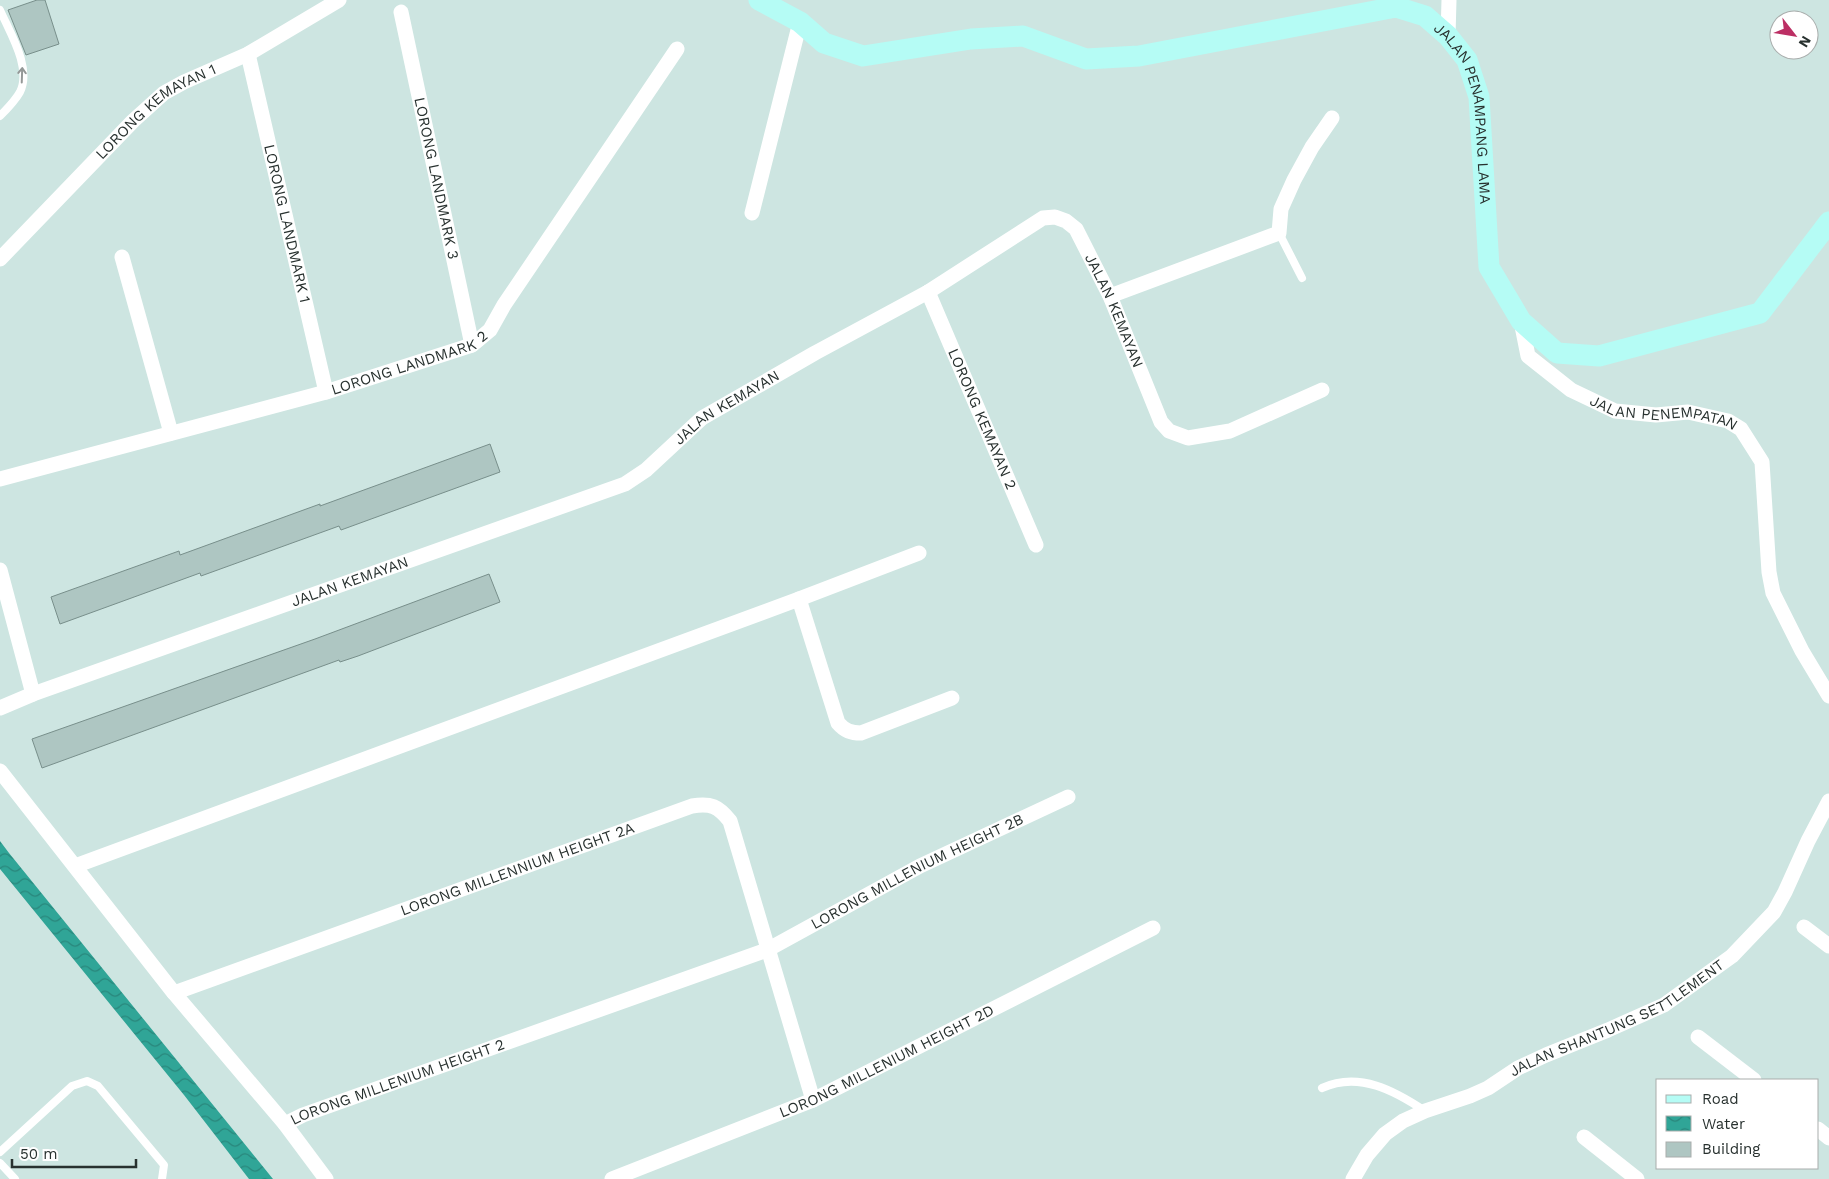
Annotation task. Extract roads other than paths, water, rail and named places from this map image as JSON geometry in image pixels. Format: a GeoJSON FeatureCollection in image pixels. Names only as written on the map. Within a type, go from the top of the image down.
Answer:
{"type":"FeatureCollection","features":[{"type":"Feature","properties":{"kind":"main road","name":"JALAN PENAMPANG LAMA"},"geometry":{"type":"LineString","coordinates":[[760,0],[800,22],[824,42],[862,56],[971,39],[1023,36],[1086,59],[1139,56],[1397,4],[1424,16],[1448,36],[1467,60],[1479,97],[1489,267],[1521,321],[1557,353],[1599,356],[1760,313],[1829,222]]}},
{"type":"Feature","properties":{"kind":"street","name":"LORONG KEMAYAN 1"},"geometry":{"type":"LineString","coordinates":[[0,259],[133,122],[164,93],[184,82],[248,54],[339,0]]}},
{"type":"Feature","properties":{"kind":"street"},"geometry":{"type":"LineString","coordinates":[[1448,36],[1449,0]]}},
{"type":"Feature","properties":{"kind":"street","name":"LORONG LANDMARK 3"},"geometry":{"type":"LineString","coordinates":[[401,12],[472,345]]}},
{"type":"Feature","properties":{"kind":"street"},"geometry":{"type":"LineString","coordinates":[[752,213],[800,22]]}},
{"type":"Feature","properties":{"kind":"street","name":"LORONG LANDMARK 2"},"geometry":{"type":"LineString","coordinates":[[0,479],[326,392],[472,345],[490,330],[504,305],[677,49]]}},
{"type":"Feature","properties":{"kind":"street","name":"LORONG LANDMARK 1"},"geometry":{"type":"LineString","coordinates":[[248,54],[326,392]]}},
{"type":"Feature","properties":{"kind":"street"},"geometry":{"type":"LineString","coordinates":[[1110,296],[1279,233],[1281,209],[1294,180],[1312,147],[1332,118]]}},
{"type":"Feature","properties":{"kind":"street","name":"JALAN KEMAYAN"},"geometry":{"type":"LineString","coordinates":[[0,708],[34,694],[625,484],[646,470],[702,418],[815,353],[928,292],[1043,218],[1055,216],[1066,221],[1076,229],[1110,296],[1161,422],[1169,431],[1188,438],[1230,431],[1322,390]]}},
{"type":"Feature","properties":{"kind":"street"},"geometry":{"type":"LineString","coordinates":[[122,257],[171,433]]}},
{"type":"Feature","properties":{"kind":"street","name":"LORONG KEMAYAN 2"},"geometry":{"type":"LineString","coordinates":[[928,292],[1036,545]]}},
{"type":"Feature","properties":{"kind":"street","name":"JALAN PENEMPATAN"},"geometry":{"type":"LineString","coordinates":[[1521,321],[1528,356],[1571,390],[1615,411],[1656,416],[1688,412],[1728,421],[1740,429],[1762,462],[1769,572],[1773,593],[1802,651],[1829,696]]}},
{"type":"Feature","properties":{"kind":"street"},"geometry":{"type":"LineString","coordinates":[[75,866],[919,553]]}},
{"type":"Feature","properties":{"kind":"street"},"geometry":{"type":"LineString","coordinates":[[0,570],[34,694]]}},
{"type":"Feature","properties":{"kind":"street"},"geometry":{"type":"LineString","coordinates":[[798,599],[838,723],[843,729],[851,733],[861,733],[952,698]]}},
{"type":"Feature","properties":{"kind":"street","name":"LORONG MILLENIUM HEIGHT 2"},"geometry":{"type":"LineString","coordinates":[[0,771],[174,993],[285,1124],[312,1112],[768,950]]}},
{"type":"Feature","properties":{"kind":"street","name":"LORONG MILLENIUM HEIGHT 2B"},"geometry":{"type":"LineString","coordinates":[[768,950],[920,866],[1068,797]]}},
{"type":"Feature","properties":{"kind":"street","name":"JALAN SHANTUNG SETTLEMENT"},"geometry":{"type":"LineString","coordinates":[[1353,1179],[1367,1155],[1385,1134],[1403,1121],[1488,1088],[1518,1068],[1664,1005],[1732,956],[1774,912],[1829,801]]}},
{"type":"Feature","properties":{"kind":"street","name":"LORONG MILLENNIUM HEIGHT 2A"},"geometry":{"type":"LineString","coordinates":[[174,993],[692,806],[704,804],[722,812],[730,821],[768,950]]}},
{"type":"Feature","properties":{"kind":"street"},"geometry":{"type":"LineString","coordinates":[[1804,927],[1829,946]]}},
{"type":"Feature","properties":{"kind":"street","name":"LORONG MILLENIUM HEIGHT 2D"},"geometry":{"type":"LineString","coordinates":[[612,1179],[814,1100],[1153,928]]}},
{"type":"Feature","properties":{"kind":"street"},"geometry":{"type":"LineString","coordinates":[[768,950],[814,1100]]}},
{"type":"Feature","properties":{"kind":"street"},"geometry":{"type":"LineString","coordinates":[[1698,1037],[1753,1079]]}},
{"type":"Feature","properties":{"kind":"street"},"geometry":{"type":"LineString","coordinates":[[285,1124],[326,1179]]}},
{"type":"Feature","properties":{"kind":"street"},"geometry":{"type":"LineString","coordinates":[[1819,1130],[1829,1138]]}},
{"type":"Feature","properties":{"kind":"street"},"geometry":{"type":"LineString","coordinates":[[1584,1137],[1637,1179]]}},
{"type":"Feature","properties":{"kind":"lane"},"geometry":{"type":"LineString","coordinates":[[0,10],[22,62],[24,75],[20,91],[0,116]]}},
{"type":"Feature","properties":{"kind":"lane"},"geometry":{"type":"LineString","coordinates":[[1279,233],[1302,278]]}},
{"type":"Feature","properties":{"kind":"lane"},"geometry":{"type":"LineString","coordinates":[[0,1152],[72,1086],[87,1081],[98,1086],[164,1165],[162,1179]]}},
{"type":"Feature","properties":{"kind":"lane"},"geometry":{"type":"LineString","coordinates":[[1322,1088],[1346,1081],[1379,1085],[1397,1093],[1425,1111]]}},
{"type":"Feature","properties":{"kind":"lane"},"geometry":{"type":"LineString","coordinates":[[0,1163],[15,1179]]}},
{"type":"Feature","properties":{"kind":"water"},"geometry":{"type":"Polygon","coordinates":[[[0,841],[273,1179],[249,1179],[184,1095],[0,869],[0,841]]]}}]}
